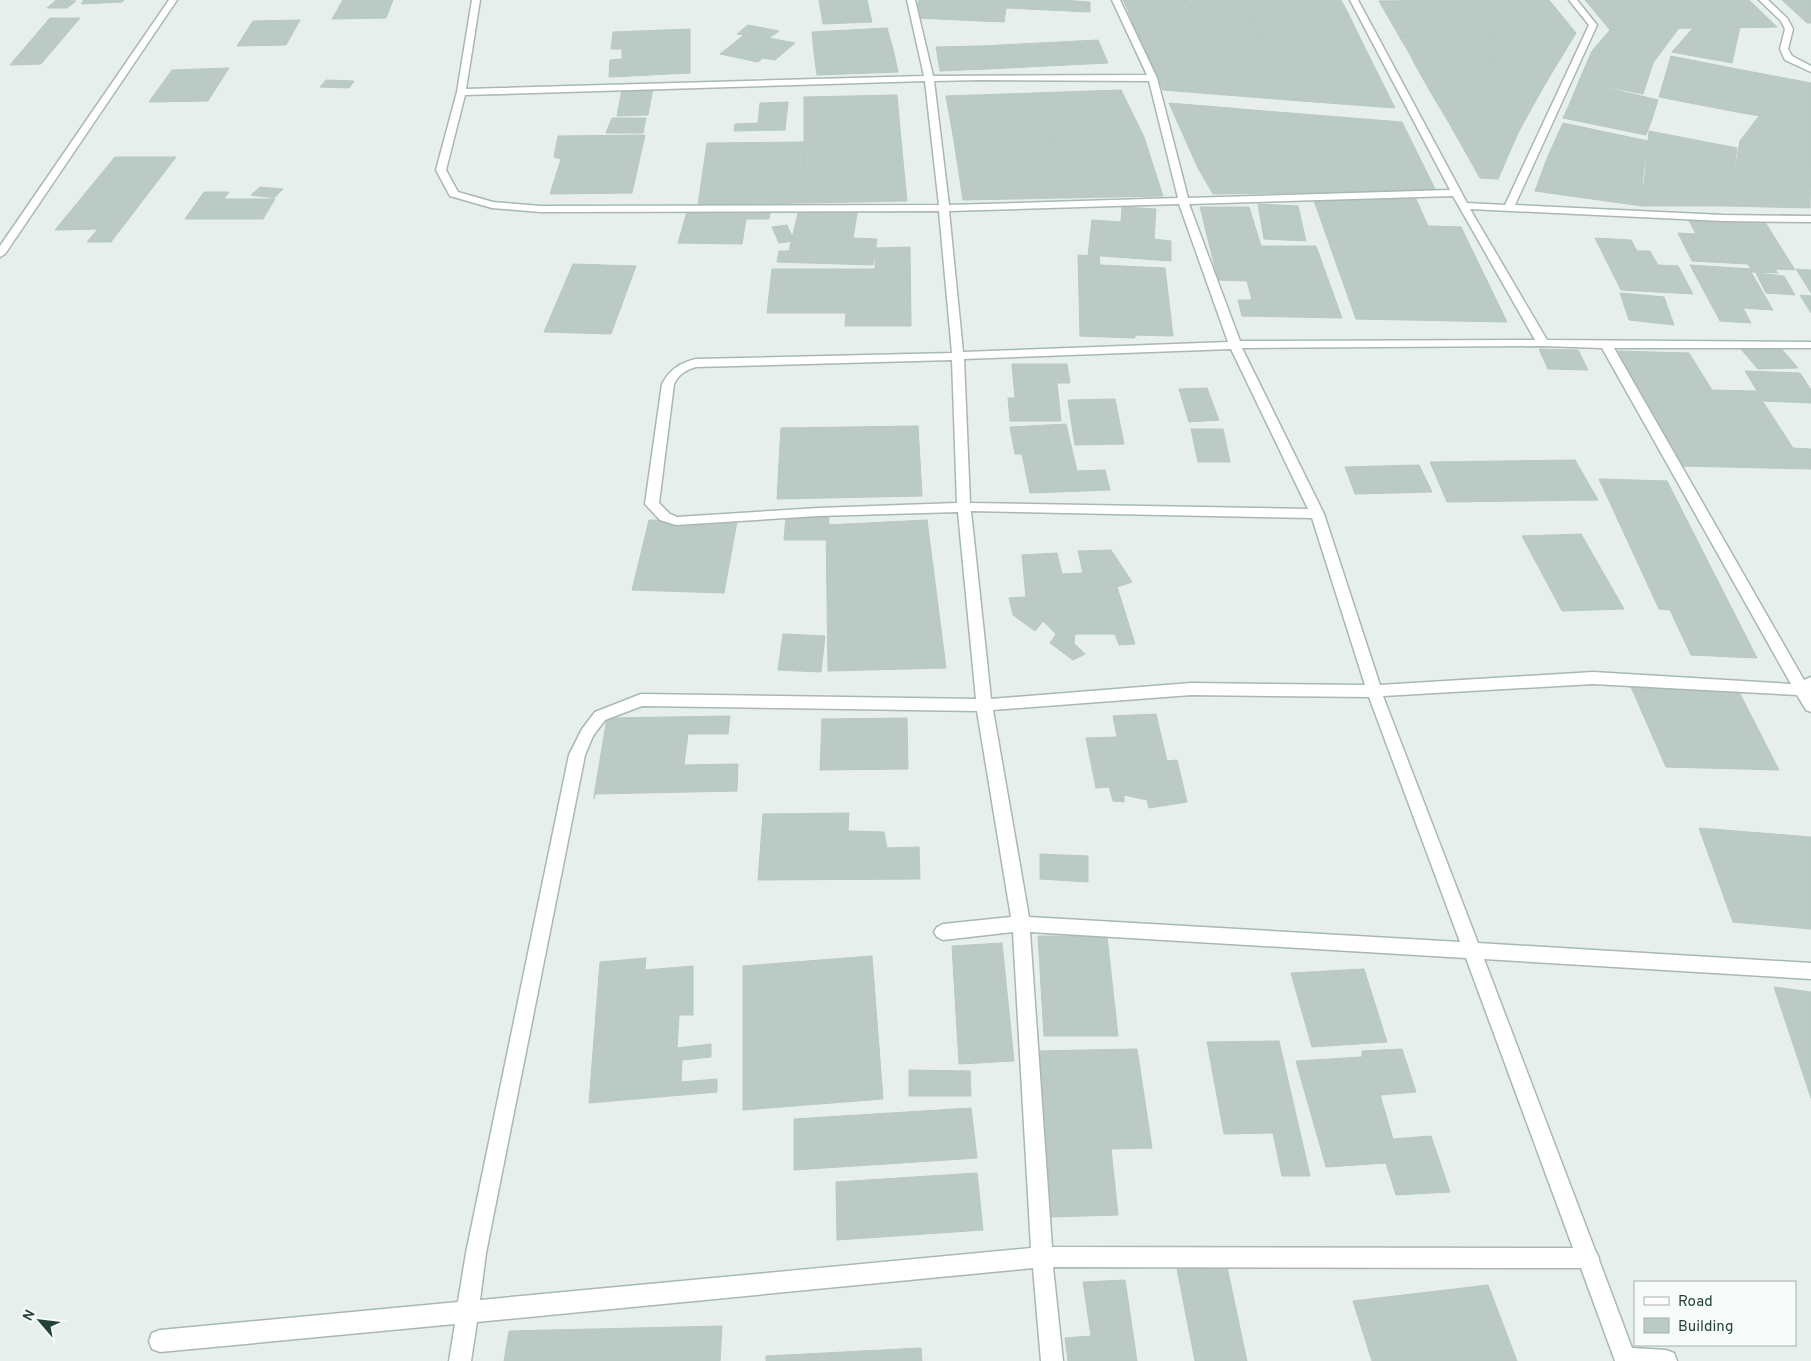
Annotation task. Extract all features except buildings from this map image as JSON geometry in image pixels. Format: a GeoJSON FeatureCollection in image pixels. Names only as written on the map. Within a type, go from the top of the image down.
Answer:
{"type":"FeatureCollection","features":[{"type":"Feature","properties":{"kind":"street"},"geometry":{"type":"LineString","coordinates":[[0,254],[173,0]]}},
{"type":"Feature","properties":{"kind":"street"},"geometry":{"type":"LineString","coordinates":[[476,0],[461,92],[441,170],[454,194],[492,205],[540,209],[944,208],[1457,193]]}},
{"type":"Feature","properties":{"kind":"street"},"geometry":{"type":"LineString","coordinates":[[911,0],[929,77],[944,208],[958,356],[964,507],[984,705],[1021,924],[1042,1257],[1052,1361]]}},
{"type":"Feature","properties":{"kind":"street"},"geometry":{"type":"LineString","coordinates":[[1116,0],[1153,78],[1183,200],[1235,345],[1317,514],[1374,691],[1626,1360],[1666,1361]]}},
{"type":"Feature","properties":{"kind":"street"},"geometry":{"type":"LineString","coordinates":[[1354,0],[1463,206],[1543,343]]}},
{"type":"Feature","properties":{"kind":"street"},"geometry":{"type":"LineString","coordinates":[[1509,208],[1593,25],[1573,0]]}},
{"type":"Feature","properties":{"kind":"street"},"geometry":{"type":"LineString","coordinates":[[1763,0],[1784,20],[1789,29],[1784,48],[1788,58],[1811,69]]}},
{"type":"Feature","properties":{"kind":"street"},"geometry":{"type":"LineString","coordinates":[[461,92],[929,77],[1153,78]]}},
{"type":"Feature","properties":{"kind":"street"},"geometry":{"type":"LineString","coordinates":[[1463,206],[1723,218],[1811,219]]}},
{"type":"Feature","properties":{"kind":"street"},"geometry":{"type":"LineString","coordinates":[[1317,514],[964,507],[818,512],[676,521],[666,517],[652,504],[668,384],[671,376],[684,366],[696,363],[958,356],[1235,345],[1543,343],[1606,346],[1811,345]]}},
{"type":"Feature","properties":{"kind":"street"},"geometry":{"type":"LineString","coordinates":[[1606,346],[1807,686],[1811,706]]}},
{"type":"Feature","properties":{"kind":"street"},"geometry":{"type":"LineString","coordinates":[[460,1361],[478,1243],[577,755],[587,733],[600,716],[641,700],[984,705],[1191,689],[1374,691],[1593,678],[1807,686]]}},
{"type":"Feature","properties":{"kind":"street"},"geometry":{"type":"LineString","coordinates":[[943,932],[1021,924],[1811,971]]}},
{"type":"Feature","properties":{"kind":"street"},"geometry":{"type":"LineString","coordinates":[[160,1340],[1042,1257],[1589,1258]]}}]}
